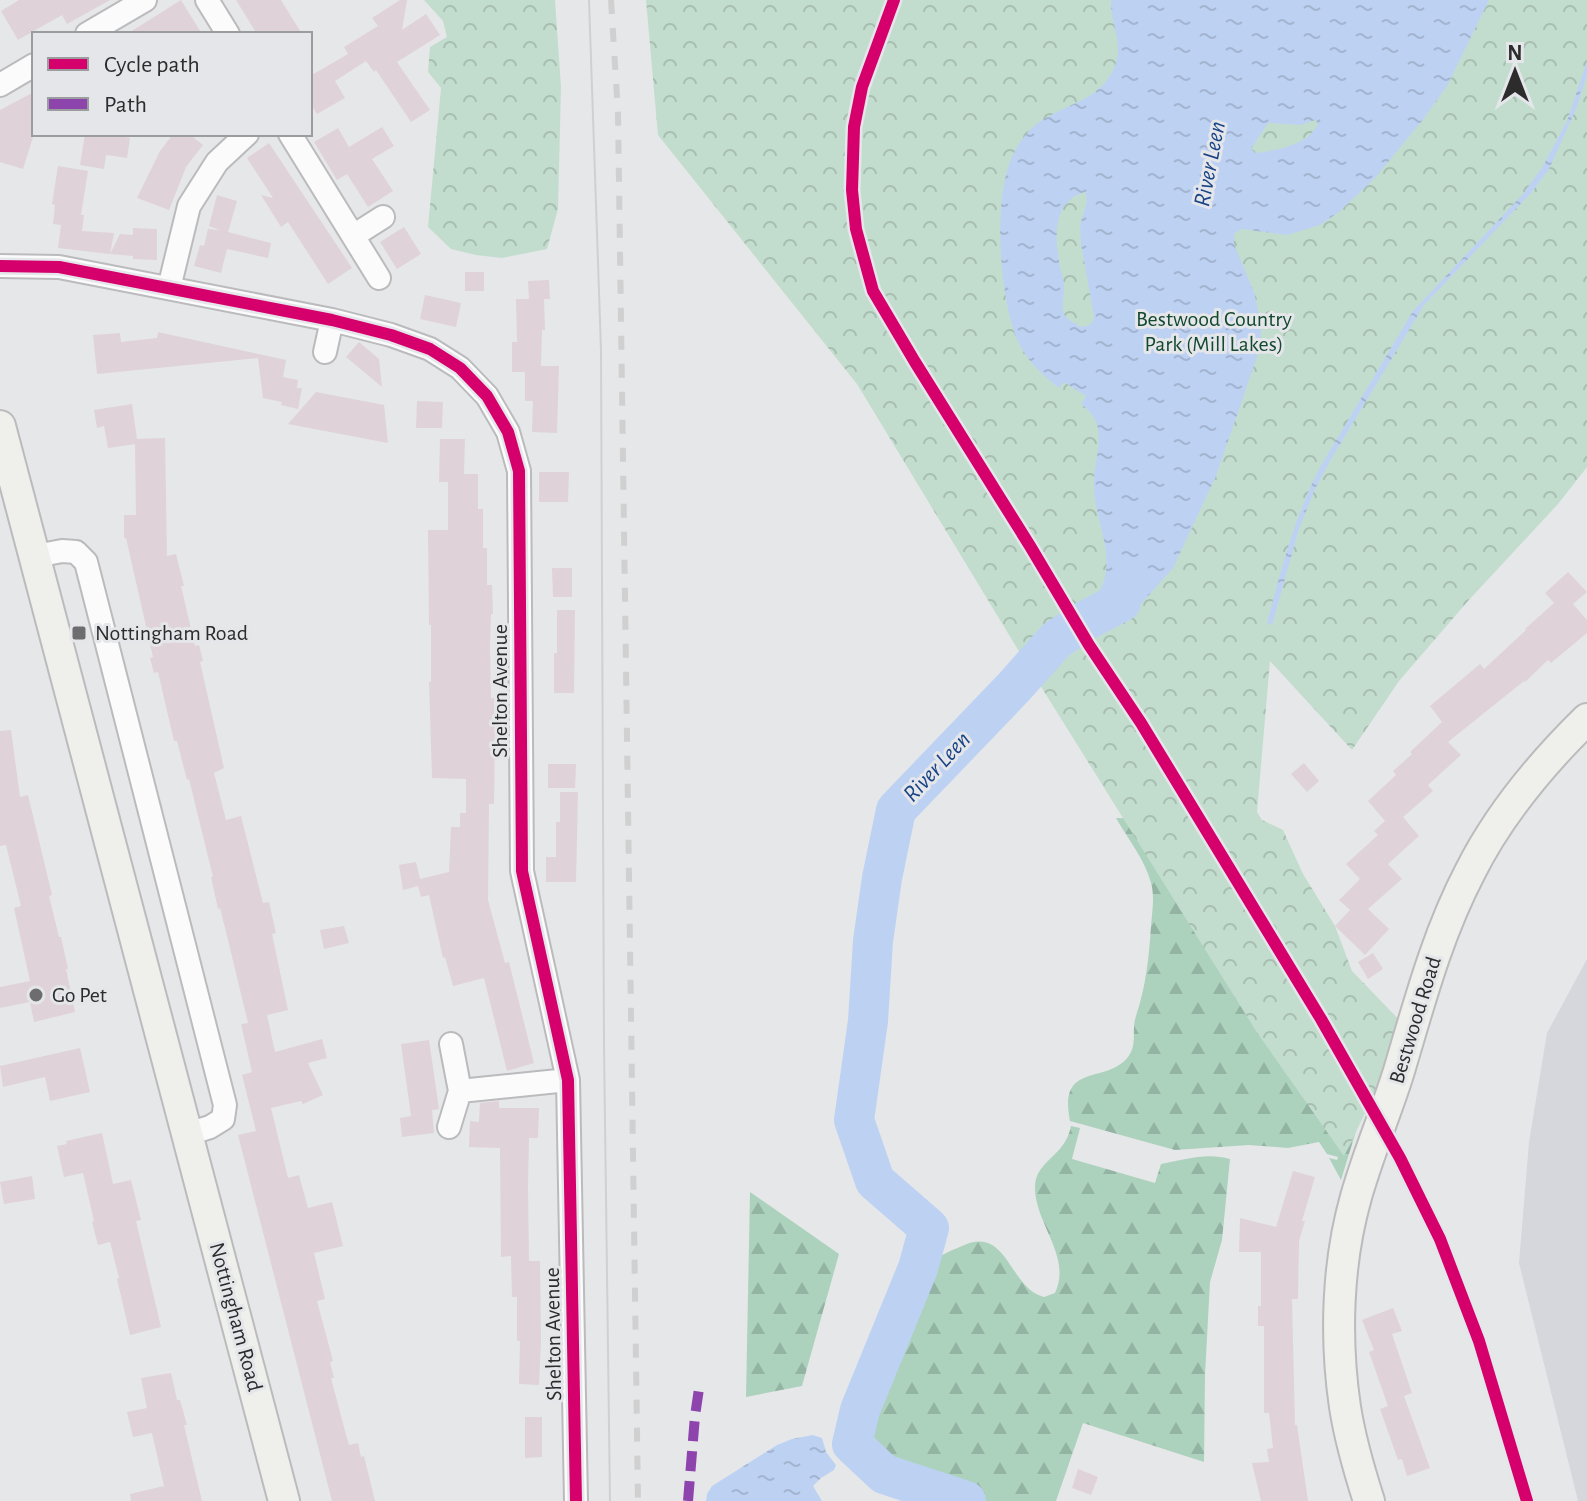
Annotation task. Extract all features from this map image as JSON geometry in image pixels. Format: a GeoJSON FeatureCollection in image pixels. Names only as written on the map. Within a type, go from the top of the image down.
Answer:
{"type":"FeatureCollection","features":[{"type":"Feature","properties":{"kind":"street"},"geometry":{"type":"LineString","coordinates":[[90,32],[145,0]]}},
{"type":"Feature","properties":{"kind":"street"},"geometry":{"type":"LineString","coordinates":[[207,0],[227,32]]}},
{"type":"Feature","properties":{"kind":"street"},"geometry":{"type":"LineString","coordinates":[[0,85],[32,66]]}},
{"type":"Feature","properties":{"kind":"street"},"geometry":{"type":"LineString","coordinates":[[169,288],[189,206],[217,162],[245,136]]}},
{"type":"Feature","properties":{"kind":"street"},"geometry":{"type":"LineString","coordinates":[[291,136],[379,278]]}},
{"type":"Feature","properties":{"kind":"street"},"geometry":{"type":"LineString","coordinates":[[353,236],[383,217]]}},
{"type":"Feature","properties":{"kind":"street","name":"Shelton Avenue"},"geometry":{"type":"LineString","coordinates":[[0,266],[59,267],[332,320],[391,335],[430,349],[460,368],[487,396],[508,432],[519,471],[522,871],[568,1080],[576,1501]]}},
{"type":"Feature","properties":{"kind":"street"},"geometry":{"type":"LineString","coordinates":[[325,352],[332,320]]}},
{"type":"Feature","properties":{"kind":"street","name":"Nottingham Road"},"geometry":{"type":"LineString","coordinates":[[0,426],[284,1501]]}},
{"type":"Feature","properties":{"kind":"street"},"geometry":{"type":"LineString","coordinates":[[36,556],[76,552],[86,562],[225,1105],[223,1119],[188,1134]]}},
{"type":"Feature","properties":{"kind":"street","name":"Bestwood Road"},"geometry":{"type":"LineString","coordinates":[[1369,1501],[1345,1408],[1341,1363],[1342,1276],[1355,1199],[1391,1097],[1433,958],[1470,871],[1520,793],[1587,719]]}},
{"type":"Feature","properties":{"kind":"street"},"geometry":{"type":"LineString","coordinates":[[449,1127],[460,1091],[451,1044]]}},
{"type":"Feature","properties":{"kind":"street"},"geometry":{"type":"LineString","coordinates":[[460,1091],[568,1080]]}},
{"type":"Feature","properties":{"kind":"shaded area"},"geometry":{"type":"Polygon","coordinates":[[[1587,959],[1587,1501],[1578,1501],[1519,1263],[1529,1142],[1547,1033],[1587,959]]]}},
{"type":"Feature","properties":{"kind":"green space"},"geometry":{"type":"Polygon","coordinates":[[[424,0],[555,0],[561,87],[558,209],[547,249],[502,258],[476,255],[451,249],[428,227],[441,88],[428,72],[430,47],[447,37],[443,21],[424,0]]]}},
{"type":"Feature","properties":{"kind":"green space","name":"Bestwood Country Park (Mill Lakes)"},"geometry":{"type":"Polygon","coordinates":[[[646,0],[1587,0],[1587,467],[1558,504],[1399,681],[1352,750],[1270,661],[1257,812],[1262,820],[1283,830],[1303,874],[1335,926],[1352,971],[1407,1028],[1344,1156],[1256,1031],[1020,653],[857,384],[658,135],[646,0]]]}},
{"type":"Feature","properties":{"kind":"green space"},"geometry":{"type":"Polygon","coordinates":[[[1116,818],[1160,819],[1357,1128],[1341,1180],[1329,1158],[1337,1160],[1338,1157],[1327,1154],[1319,1142],[1288,1148],[1249,1145],[1175,1150],[1070,1121],[1068,1102],[1077,1082],[1119,1065],[1131,1052],[1146,971],[1152,888],[1140,858],[1116,818]]]}},
{"type":"Feature","properties":{"kind":"green space"},"geometry":{"type":"Polygon","coordinates":[[[1071,1126],[1080,1128],[1072,1159],[1155,1183],[1161,1164],[1204,1156],[1230,1159],[1222,1240],[1210,1282],[1204,1462],[1083,1423],[1056,1501],[963,1501],[942,1489],[897,1478],[872,1459],[862,1440],[868,1413],[929,1264],[962,1246],[977,1242],[989,1244],[999,1250],[1032,1292],[1044,1297],[1055,1293],[1059,1267],[1035,1189],[1039,1171],[1063,1145],[1071,1126]]]}},
{"type":"Feature","properties":{"kind":"green space"},"geometry":{"type":"Polygon","coordinates":[[[750,1192],[839,1254],[802,1386],[746,1397],[750,1192]]]}},
{"type":"Feature","properties":{"kind":"water"},"geometry":{"type":"Polygon","coordinates":[[[1111,0],[1489,0],[1447,86],[1375,178],[1339,212],[1320,225],[1287,235],[1242,229],[1234,234],[1234,244],[1254,292],[1261,332],[1257,357],[1216,476],[1173,568],[1142,603],[1095,636],[1075,609],[1097,594],[1106,573],[1107,560],[1095,496],[1098,428],[1092,414],[1081,404],[1086,396],[1064,382],[1059,388],[1046,378],[1034,366],[1016,337],[1006,299],[1000,229],[1008,168],[1022,139],[1040,122],[1099,89],[1115,66],[1118,49],[1111,0]],[[1315,120],[1301,125],[1268,123],[1251,149],[1256,153],[1264,152],[1300,141],[1314,130],[1318,123],[1315,120]],[[1085,192],[1066,204],[1057,234],[1064,283],[1064,313],[1080,327],[1090,324],[1094,316],[1081,244],[1080,225],[1087,201],[1085,192]]]}},
{"type":"Feature","properties":{"kind":"water"},"geometry":{"type":"Polygon","coordinates":[[[1587,61],[1587,75],[1577,107],[1549,169],[1531,193],[1424,305],[1330,461],[1299,529],[1272,625],[1267,623],[1295,525],[1319,469],[1413,311],[1523,194],[1543,166],[1567,121],[1587,61]]]}},
{"type":"Feature","properties":{"kind":"water"},"geometry":{"type":"Polygon","coordinates":[[[813,1435],[822,1438],[826,1452],[836,1465],[813,1486],[822,1501],[706,1501],[712,1486],[777,1445],[813,1435]]]}},
{"type":"Feature","properties":{"kind":"building"},"geometry":{"type":"Polygon","coordinates":[[[19,0],[110,0],[67,24],[62,15],[18,40],[1,11],[19,0]]]}},
{"type":"Feature","properties":{"kind":"building"},"geometry":{"type":"Polygon","coordinates":[[[181,0],[201,32],[130,32],[181,0]]]}},
{"type":"Feature","properties":{"kind":"building"},"geometry":{"type":"Polygon","coordinates":[[[236,0],[281,0],[301,32],[256,32],[236,0]]]}},
{"type":"Feature","properties":{"kind":"building"},"geometry":{"type":"Polygon","coordinates":[[[400,0],[407,0],[402,30],[426,14],[440,35],[397,62],[430,110],[411,122],[376,70],[374,72],[366,61],[335,81],[345,98],[317,114],[312,106],[312,75],[348,54],[344,47],[378,26],[372,18],[400,0]]]}},
{"type":"Feature","properties":{"kind":"building"},"geometry":{"type":"Polygon","coordinates":[[[32,93],[33,136],[23,169],[0,162],[0,110],[32,93]]]}},
{"type":"Feature","properties":{"kind":"building"},"geometry":{"type":"Polygon","coordinates":[[[382,127],[394,146],[372,159],[393,191],[368,207],[347,174],[337,180],[314,142],[338,128],[349,147],[382,127]]]}},
{"type":"Feature","properties":{"kind":"building"},"geometry":{"type":"Polygon","coordinates":[[[85,136],[130,138],[127,158],[106,155],[104,169],[80,165],[85,136]]]}},
{"type":"Feature","properties":{"kind":"building"},"geometry":{"type":"Polygon","coordinates":[[[171,136],[192,136],[203,145],[186,167],[169,210],[137,198],[160,151],[171,136]]]}},
{"type":"Feature","properties":{"kind":"building"},"geometry":{"type":"Polygon","coordinates":[[[269,143],[352,268],[328,284],[288,222],[281,227],[261,195],[273,198],[247,158],[269,143]]]}},
{"type":"Feature","properties":{"kind":"building"},"geometry":{"type":"Polygon","coordinates":[[[58,166],[88,171],[81,215],[84,215],[82,231],[114,233],[110,254],[58,248],[61,225],[53,224],[55,205],[52,204],[58,166]]]}},
{"type":"Feature","properties":{"kind":"building"},"geometry":{"type":"Polygon","coordinates":[[[217,195],[237,201],[228,232],[271,243],[268,258],[227,249],[221,273],[194,266],[208,229],[220,230],[209,226],[217,195]]]}},
{"type":"Feature","properties":{"kind":"building"},"geometry":{"type":"Polygon","coordinates":[[[404,227],[421,254],[397,269],[380,242],[404,227]]]}},
{"type":"Feature","properties":{"kind":"building"},"geometry":{"type":"Polygon","coordinates":[[[133,228],[157,229],[157,260],[110,254],[120,234],[133,235],[133,228]]]}},
{"type":"Feature","properties":{"kind":"building"},"geometry":{"type":"Polygon","coordinates":[[[465,272],[484,272],[484,291],[465,291],[465,272]]]}},
{"type":"Feature","properties":{"kind":"building"},"geometry":{"type":"Polygon","coordinates":[[[549,280],[550,299],[544,299],[541,366],[559,366],[557,433],[532,432],[533,401],[525,401],[525,372],[512,372],[512,342],[517,342],[516,299],[529,299],[528,281],[549,280]]]}},
{"type":"Feature","properties":{"kind":"building"},"geometry":{"type":"Polygon","coordinates":[[[425,295],[461,303],[456,327],[420,319],[425,295]]]}},
{"type":"Feature","properties":{"kind":"building"},"geometry":{"type":"Polygon","coordinates":[[[158,332],[286,360],[283,377],[298,380],[297,388],[302,388],[298,409],[263,398],[258,358],[97,374],[93,335],[120,333],[121,342],[157,338],[158,332]]]}},
{"type":"Feature","properties":{"kind":"building"},"geometry":{"type":"Polygon","coordinates":[[[359,342],[379,359],[382,387],[346,357],[359,342]]]}},
{"type":"Feature","properties":{"kind":"building"},"geometry":{"type":"Polygon","coordinates":[[[316,392],[384,405],[388,443],[288,424],[316,392]]]}},
{"type":"Feature","properties":{"kind":"building"},"geometry":{"type":"Polygon","coordinates":[[[417,401],[443,402],[442,428],[416,428],[417,401]]]}},
{"type":"Feature","properties":{"kind":"building"},"geometry":{"type":"Polygon","coordinates":[[[132,404],[137,439],[165,438],[167,556],[176,554],[195,646],[199,645],[203,661],[200,662],[224,768],[214,773],[226,820],[241,816],[263,903],[269,902],[276,933],[272,934],[288,1010],[267,1015],[275,1052],[322,1039],[327,1058],[308,1063],[323,1095],[303,1104],[301,1101],[271,1108],[288,1178],[299,1175],[308,1208],[332,1202],[343,1246],[314,1253],[325,1299],[317,1301],[333,1361],[330,1362],[334,1378],[331,1378],[349,1445],[358,1443],[375,1501],[332,1501],[238,1135],[256,1131],[242,1075],[252,1072],[241,1024],[248,1023],[189,779],[177,741],[174,741],[158,672],[154,673],[150,658],[153,657],[124,538],[124,515],[136,515],[135,444],[108,448],[104,426],[97,428],[94,410],[132,404]]]}},
{"type":"Feature","properties":{"kind":"building"},"geometry":{"type":"Polygon","coordinates":[[[440,439],[465,439],[464,474],[478,474],[478,509],[483,509],[483,548],[487,548],[487,585],[492,585],[491,698],[494,698],[495,736],[494,804],[489,804],[488,900],[505,963],[509,962],[534,1063],[507,1071],[484,978],[453,986],[443,958],[429,895],[421,897],[418,886],[403,890],[399,865],[416,862],[420,879],[449,872],[451,827],[460,827],[460,813],[466,813],[466,779],[432,778],[428,530],[448,530],[448,482],[439,482],[440,439]]]}},
{"type":"Feature","properties":{"kind":"building"},"geometry":{"type":"Polygon","coordinates":[[[539,472],[569,472],[568,502],[539,502],[539,472]]]}},
{"type":"Feature","properties":{"kind":"building"},"geometry":{"type":"Polygon","coordinates":[[[552,568],[572,568],[572,597],[553,597],[552,568]]]}},
{"type":"Feature","properties":{"kind":"building"},"geometry":{"type":"Polygon","coordinates":[[[1568,572],[1587,592],[1573,604],[1587,620],[1587,633],[1551,663],[1548,660],[1525,682],[1448,742],[1461,755],[1428,785],[1433,791],[1403,817],[1419,836],[1388,864],[1402,879],[1368,909],[1389,929],[1365,955],[1335,926],[1350,910],[1339,900],[1360,879],[1346,864],[1378,835],[1374,831],[1385,821],[1368,801],[1396,775],[1393,771],[1412,754],[1410,752],[1442,722],[1430,706],[1480,664],[1484,669],[1554,603],[1545,593],[1568,572]]]}},
{"type":"Feature","properties":{"kind":"building"},"geometry":{"type":"Polygon","coordinates":[[[557,610],[575,610],[574,693],[554,693],[557,610]]]}},
{"type":"Feature","properties":{"kind":"building"},"geometry":{"type":"Polygon","coordinates":[[[11,730],[20,797],[28,795],[75,1012],[34,1022],[30,1002],[0,1008],[0,987],[30,981],[14,908],[21,906],[6,845],[0,846],[0,731],[11,730]]]}},
{"type":"Feature","properties":{"kind":"building"},"geometry":{"type":"Polygon","coordinates":[[[1304,763],[1319,781],[1307,792],[1291,774],[1304,763]]]}},
{"type":"Feature","properties":{"kind":"building"},"geometry":{"type":"Polygon","coordinates":[[[548,764],[576,764],[575,788],[548,788],[548,764]]]}},
{"type":"Feature","properties":{"kind":"building"},"geometry":{"type":"Polygon","coordinates":[[[560,792],[578,792],[576,882],[546,882],[546,857],[556,857],[560,792]]]}},
{"type":"Feature","properties":{"kind":"building"},"geometry":{"type":"Polygon","coordinates":[[[344,926],[349,943],[324,949],[320,930],[344,926]]]}},
{"type":"Feature","properties":{"kind":"building"},"geometry":{"type":"Polygon","coordinates":[[[1373,953],[1383,969],[1368,979],[1358,962],[1373,953]]]}},
{"type":"Feature","properties":{"kind":"building"},"geometry":{"type":"Polygon","coordinates":[[[429,1040],[439,1109],[432,1110],[434,1133],[402,1137],[400,1118],[411,1116],[401,1044],[429,1040]]]}},
{"type":"Feature","properties":{"kind":"building"},"geometry":{"type":"Polygon","coordinates":[[[80,1048],[90,1092],[50,1101],[45,1077],[3,1087],[0,1066],[80,1048]]]}},
{"type":"Feature","properties":{"kind":"building"},"geometry":{"type":"Polygon","coordinates":[[[499,1101],[499,1108],[539,1108],[538,1138],[529,1138],[528,1186],[529,1261],[540,1261],[539,1385],[519,1384],[517,1297],[512,1297],[511,1256],[501,1257],[500,1148],[469,1147],[470,1121],[479,1122],[480,1103],[499,1101]]]}},
{"type":"Feature","properties":{"kind":"building"},"geometry":{"type":"Polygon","coordinates":[[[102,1133],[113,1184],[131,1180],[141,1220],[136,1221],[161,1327],[130,1335],[110,1242],[98,1245],[83,1173],[64,1177],[57,1146],[102,1133]]]}},
{"type":"Feature","properties":{"kind":"building"},"geometry":{"type":"Polygon","coordinates":[[[1293,1171],[1315,1177],[1299,1241],[1298,1299],[1292,1299],[1295,1425],[1308,1501],[1261,1501],[1252,1463],[1269,1462],[1267,1449],[1273,1448],[1269,1413],[1264,1413],[1264,1326],[1258,1326],[1261,1252],[1239,1252],[1240,1218],[1276,1227],[1293,1171]]]}},
{"type":"Feature","properties":{"kind":"building"},"geometry":{"type":"Polygon","coordinates":[[[32,1176],[35,1199],[4,1204],[0,1182],[32,1176]]]}},
{"type":"Feature","properties":{"kind":"building"},"geometry":{"type":"Polygon","coordinates":[[[1393,1308],[1402,1331],[1392,1334],[1412,1393],[1404,1396],[1430,1468],[1407,1476],[1380,1409],[1388,1406],[1369,1352],[1374,1350],[1362,1320],[1393,1308]]]}},
{"type":"Feature","properties":{"kind":"building"},"geometry":{"type":"Polygon","coordinates":[[[171,1373],[187,1425],[184,1425],[202,1501],[131,1501],[130,1494],[164,1486],[152,1433],[133,1437],[127,1412],[147,1408],[141,1378],[171,1373]]]}},
{"type":"Feature","properties":{"kind":"building"},"geometry":{"type":"Polygon","coordinates":[[[525,1417],[542,1417],[542,1457],[525,1458],[525,1417]]]}},
{"type":"Feature","properties":{"kind":"building"},"geometry":{"type":"Polygon","coordinates":[[[1078,1469],[1098,1477],[1091,1495],[1072,1488],[1078,1469]]]}},
{"type":"Feature","properties":{"kind":"waterway","name":"River Leen"},"geometry":{"type":"LineString","coordinates":[[966,1501],[884,1474],[852,1444],[860,1410],[918,1268],[929,1228],[875,1181],[854,1120],[868,1021],[873,941],[882,878],[896,810],[1056,640],[1121,602],[1124,589]]}},
{"type":"Feature","properties":{"kind":"tram line"},"geometry":{"type":"LineString","coordinates":[[589,0],[601,350],[604,1045],[610,1501]]}},
{"type":"Feature","properties":{"kind":"railway"},"geometry":{"type":"LineString","coordinates":[[611,0],[618,113],[638,1501]]}},
{"type":"Feature","properties":{"kind":"marked path"},"geometry":{"type":"LineString","coordinates":[[688,1501],[700,1382]]}},
{"type":"Feature","properties":{"kind":"cycle path"},"geometry":{"type":"LineString","coordinates":[[894,0],[862,87],[854,127],[852,190],[856,229],[873,291],[1321,1019],[1400,1158],[1440,1239],[1479,1341],[1527,1501]]}},
{"type":"Feature","properties":{"kind":"cycle path"},"geometry":{"type":"LineString","coordinates":[[0,266],[59,267],[332,320],[391,335],[430,349],[460,368],[487,396],[508,432],[519,471],[522,871],[568,1080],[576,1501]]}},
{"type":"Feature","properties":{"kind":"place","name":"Nottingham Road"},"geometry":{"type":"Point","coordinates":[79,633]}},
{"type":"Feature","properties":{"kind":"place","name":"Go Pet"},"geometry":{"type":"Point","coordinates":[36,995]}}]}
